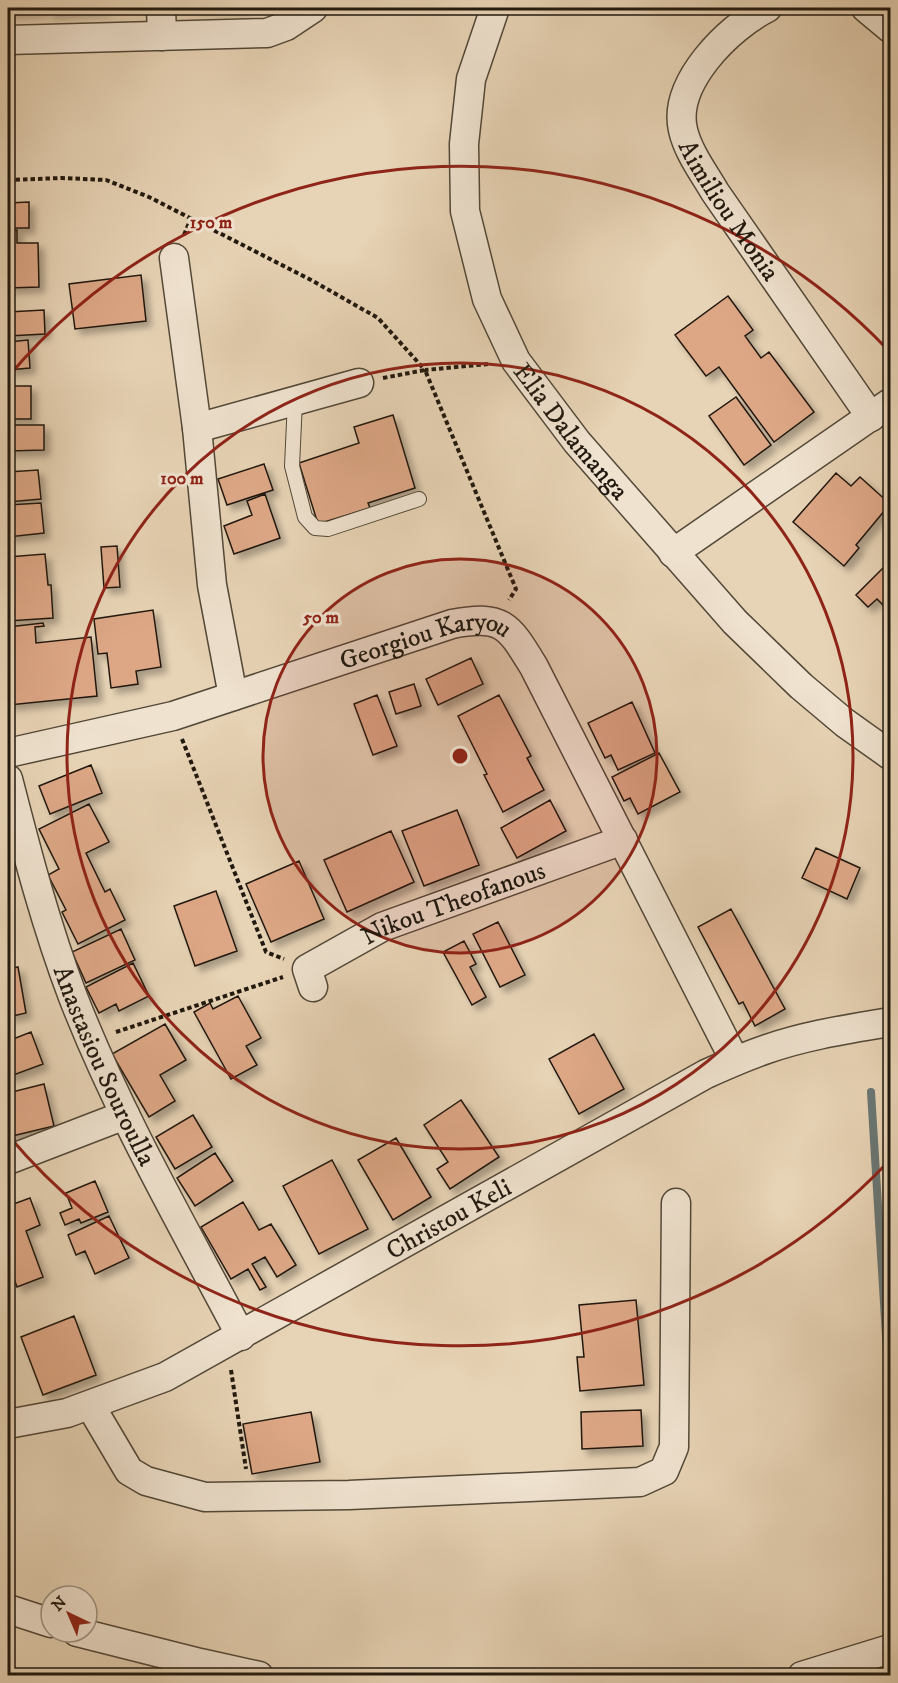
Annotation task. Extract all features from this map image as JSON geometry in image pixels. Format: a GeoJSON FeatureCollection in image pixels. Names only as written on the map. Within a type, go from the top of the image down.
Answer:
{"type":"FeatureCollection","features":[{"type":"Feature","properties":{"kind":"street"},"geometry":{"type":"LineString","coordinates":[[162,8],[162,36]]}},
{"type":"Feature","properties":{"kind":"street"},"geometry":{"type":"LineString","coordinates":[[8,40],[267,33],[286,26],[312,8]]}},
{"type":"Feature","properties":{"kind":"street","name":"Elia Dalamanga"},"geometry":{"type":"LineString","coordinates":[[495,8],[471,79],[464,144],[465,211],[488,299],[516,361],[577,442],[735,622],[801,686],[845,723],[891,755]]}},
{"type":"Feature","properties":{"kind":"street","name":"Aimiliou Monia"},"geometry":{"type":"LineString","coordinates":[[673,553],[881,410],[715,192],[693,154],[683,131],[681,112],[684,98],[701,67],[726,37],[755,14],[767,8]]}},
{"type":"Feature","properties":{"kind":"street"},"geometry":{"type":"LineString","coordinates":[[866,8],[891,28]]}},
{"type":"Feature","properties":{"kind":"street"},"geometry":{"type":"LineString","coordinates":[[174,258],[197,428],[212,585],[233,696]]}},
{"type":"Feature","properties":{"kind":"street"},"geometry":{"type":"LineString","coordinates":[[197,428],[359,383]]}},
{"type":"Feature","properties":{"kind":"street","name":"Georgiou Karyou"},"geometry":{"type":"LineString","coordinates":[[8,753],[173,716],[452,624],[474,620],[498,622],[511,632],[534,667],[735,1061]]}},
{"type":"Feature","properties":{"kind":"street","name":"Anastasiou Souroulla"},"geometry":{"type":"LineString","coordinates":[[8,779],[48,928],[74,999],[124,1115],[234,1340]]}},
{"type":"Feature","properties":{"kind":"street","name":"Nikou Theofanous"},"geometry":{"type":"LineString","coordinates":[[310,978],[382,927],[623,840]]}},
{"type":"Feature","properties":{"kind":"street","name":"Christou Keli"},"geometry":{"type":"LineString","coordinates":[[8,1424],[66,1413],[165,1377],[706,1074],[767,1048],[809,1037],[891,1022]]}},
{"type":"Feature","properties":{"kind":"street"},"geometry":{"type":"LineString","coordinates":[[8,1160],[124,1115]]}},
{"type":"Feature","properties":{"kind":"street"},"geometry":{"type":"LineString","coordinates":[[90,1405],[129,1471],[146,1481],[205,1497],[350,1495],[640,1482],[664,1471],[674,1447],[676,1203]]}},
{"type":"Feature","properties":{"kind":"street"},"geometry":{"type":"LineString","coordinates":[[8,1609],[39,1619]]}},
{"type":"Feature","properties":{"kind":"street"},"geometry":{"type":"LineString","coordinates":[[99,1638],[259,1676]]}},
{"type":"Feature","properties":{"kind":"street"},"geometry":{"type":"LineString","coordinates":[[802,1676],[891,1649]]}},
{"type":"Feature","properties":{"kind":"lane"},"geometry":{"type":"LineString","coordinates":[[295,401],[292,466],[305,517],[315,528],[327,529],[419,499]]}},
{"type":"Feature","properties":{"kind":"path"},"geometry":{"type":"LineString","coordinates":[[8,180],[62,178],[106,180],[149,197],[313,281],[378,318],[425,370],[516,589],[498,622]]}},
{"type":"Feature","properties":{"kind":"path"},"geometry":{"type":"LineString","coordinates":[[359,383],[425,370],[516,361]]}},
{"type":"Feature","properties":{"kind":"path"},"geometry":{"type":"LineString","coordinates":[[173,716],[266,952],[310,978]]}},
{"type":"Feature","properties":{"kind":"path"},"geometry":{"type":"LineString","coordinates":[[92,1040],[310,978]]}},
{"type":"Feature","properties":{"kind":"path"},"geometry":{"type":"LineString","coordinates":[[234,1340],[251,1497]]}},
{"type":"Feature","properties":{"kind":"building"},"geometry":{"type":"Polygon","coordinates":[[[8,8],[43,8],[43,11],[8,12],[8,8]]]}},
{"type":"Feature","properties":{"kind":"building"},"geometry":{"type":"Polygon","coordinates":[[[48,8],[105,8],[105,10],[48,13],[48,8]]]}},
{"type":"Feature","properties":{"kind":"building"},"geometry":{"type":"Polygon","coordinates":[[[186,8],[244,8],[244,10],[186,8]]]}},
{"type":"Feature","properties":{"kind":"building"},"geometry":{"type":"Polygon","coordinates":[[[29,202],[29,228],[8,228],[8,203],[29,202]]]}},
{"type":"Feature","properties":{"kind":"building"},"geometry":{"type":"Polygon","coordinates":[[[17,230],[17,243],[38,243],[39,287],[8,288],[8,231],[17,230]]]}},
{"type":"Feature","properties":{"kind":"building"},"geometry":{"type":"Polygon","coordinates":[[[141,275],[146,321],[75,329],[69,284],[141,275]]]}},
{"type":"Feature","properties":{"kind":"building"},"geometry":{"type":"Polygon","coordinates":[[[728,296],[753,330],[745,336],[761,358],[769,352],[814,412],[774,442],[719,367],[706,376],[675,335],[728,296]]]}},
{"type":"Feature","properties":{"kind":"building"},"geometry":{"type":"Polygon","coordinates":[[[44,310],[45,334],[8,336],[8,312],[44,310]]]}},
{"type":"Feature","properties":{"kind":"building"},"geometry":{"type":"Polygon","coordinates":[[[28,340],[30,368],[8,370],[8,342],[28,340]]]}},
{"type":"Feature","properties":{"kind":"building"},"geometry":{"type":"Polygon","coordinates":[[[8,386],[31,386],[31,419],[8,419],[8,386]]]}},
{"type":"Feature","properties":{"kind":"building"},"geometry":{"type":"Polygon","coordinates":[[[736,397],[771,445],[744,465],[709,416],[736,397]]]}},
{"type":"Feature","properties":{"kind":"building"},"geometry":{"type":"Polygon","coordinates":[[[393,415],[415,488],[368,503],[370,508],[318,524],[299,463],[359,443],[354,427],[393,415]]]}},
{"type":"Feature","properties":{"kind":"building"},"geometry":{"type":"Polygon","coordinates":[[[8,425],[44,425],[44,450],[8,451],[8,425]]]}},
{"type":"Feature","properties":{"kind":"building"},"geometry":{"type":"Polygon","coordinates":[[[264,464],[273,490],[227,505],[218,479],[264,464]]]}},
{"type":"Feature","properties":{"kind":"building"},"geometry":{"type":"Polygon","coordinates":[[[38,470],[41,499],[8,502],[8,472],[38,470]]]}},
{"type":"Feature","properties":{"kind":"building"},"geometry":{"type":"Polygon","coordinates":[[[836,473],[851,486],[860,477],[890,504],[856,545],[859,548],[844,566],[793,522],[836,473]]]}},
{"type":"Feature","properties":{"kind":"building"},"geometry":{"type":"Polygon","coordinates":[[[265,494],[280,538],[234,554],[224,526],[252,515],[247,501],[265,494]]]}},
{"type":"Feature","properties":{"kind":"building"},"geometry":{"type":"Polygon","coordinates":[[[41,503],[44,533],[8,537],[8,505],[41,503]]]}},
{"type":"Feature","properties":{"kind":"building"},"geometry":{"type":"Polygon","coordinates":[[[117,546],[120,587],[104,588],[101,547],[117,546]]]}},
{"type":"Feature","properties":{"kind":"building"},"geometry":{"type":"Polygon","coordinates":[[[45,554],[48,585],[51,585],[53,618],[8,621],[8,557],[45,554]]]}},
{"type":"Feature","properties":{"kind":"building"},"geometry":{"type":"Polygon","coordinates":[[[890,561],[890,612],[877,599],[868,607],[856,595],[890,561]]]}},
{"type":"Feature","properties":{"kind":"building"},"geometry":{"type":"Polygon","coordinates":[[[153,610],[161,667],[136,671],[138,684],[111,688],[107,653],[98,654],[94,619],[153,610]]]}},
{"type":"Feature","properties":{"kind":"building"},"geometry":{"type":"Polygon","coordinates":[[[43,623],[44,626],[35,627],[36,643],[91,637],[97,696],[9,705],[8,627],[43,623]]]}},
{"type":"Feature","properties":{"kind":"building"},"geometry":{"type":"Polygon","coordinates":[[[471,658],[483,684],[438,705],[426,679],[471,658]]]}},
{"type":"Feature","properties":{"kind":"building"},"geometry":{"type":"Polygon","coordinates":[[[414,684],[421,706],[396,714],[389,692],[414,684]]]}},
{"type":"Feature","properties":{"kind":"building"},"geometry":{"type":"Polygon","coordinates":[[[377,695],[397,746],[373,755],[354,704],[377,695]]]}},
{"type":"Feature","properties":{"kind":"building"},"geometry":{"type":"Polygon","coordinates":[[[499,695],[531,756],[527,758],[544,790],[503,812],[458,716],[499,695]]]}},
{"type":"Feature","properties":{"kind":"building"},"geometry":{"type":"Polygon","coordinates":[[[632,702],[655,753],[618,770],[611,755],[605,758],[588,723],[632,702]]]}},
{"type":"Feature","properties":{"kind":"building"},"geometry":{"type":"Polygon","coordinates":[[[659,753],[680,792],[638,814],[630,798],[624,801],[612,777],[659,753]]]}},
{"type":"Feature","properties":{"kind":"building"},"geometry":{"type":"Polygon","coordinates":[[[91,765],[102,793],[50,814],[39,786],[91,765]]]}},
{"type":"Feature","properties":{"kind":"building"},"geometry":{"type":"Polygon","coordinates":[[[550,800],[566,831],[517,858],[501,828],[550,800]]]}},
{"type":"Feature","properties":{"kind":"building"},"geometry":{"type":"Polygon","coordinates":[[[89,804],[109,842],[86,853],[105,892],[110,889],[125,920],[78,944],[62,912],[66,910],[48,875],[59,869],[39,829],[89,804]]]}},
{"type":"Feature","properties":{"kind":"building"},"geometry":{"type":"Polygon","coordinates":[[[457,810],[479,865],[424,886],[402,831],[457,810]]]}},
{"type":"Feature","properties":{"kind":"building"},"geometry":{"type":"Polygon","coordinates":[[[391,831],[414,882],[347,912],[324,860],[391,831]]]}},
{"type":"Feature","properties":{"kind":"building"},"geometry":{"type":"Polygon","coordinates":[[[816,848],[860,868],[847,899],[802,878],[816,848]]]}},
{"type":"Feature","properties":{"kind":"building"},"geometry":{"type":"Polygon","coordinates":[[[299,861],[324,919],[271,942],[246,884],[299,861]]]}},
{"type":"Feature","properties":{"kind":"building"},"geometry":{"type":"Polygon","coordinates":[[[216,891],[237,951],[195,966],[174,906],[216,891]]]}},
{"type":"Feature","properties":{"kind":"building"},"geometry":{"type":"Polygon","coordinates":[[[731,909],[785,1009],[755,1026],[743,1002],[739,1004],[698,927],[731,909]]]}},
{"type":"Feature","properties":{"kind":"building"},"geometry":{"type":"Polygon","coordinates":[[[498,922],[525,975],[500,987],[473,934],[498,922]]]}},
{"type":"Feature","properties":{"kind":"building"},"geometry":{"type":"Polygon","coordinates":[[[121,929],[135,960],[86,983],[72,952],[121,929]]]}},
{"type":"Feature","properties":{"kind":"building"},"geometry":{"type":"Polygon","coordinates":[[[464,941],[476,964],[470,967],[486,997],[472,1005],[443,952],[464,941]]]}},
{"type":"Feature","properties":{"kind":"building"},"geometry":{"type":"Polygon","coordinates":[[[133,963],[149,996],[119,1011],[116,1004],[99,1013],[86,987],[133,963]]]}},
{"type":"Feature","properties":{"kind":"building"},"geometry":{"type":"Polygon","coordinates":[[[18,967],[26,1013],[8,1017],[8,969],[18,967]]]}},
{"type":"Feature","properties":{"kind":"building"},"geometry":{"type":"Polygon","coordinates":[[[238,996],[261,1038],[246,1046],[257,1065],[231,1079],[194,1012],[210,1003],[213,1009],[238,996]]]}},
{"type":"Feature","properties":{"kind":"building"},"geometry":{"type":"Polygon","coordinates":[[[165,1024],[186,1060],[160,1075],[175,1101],[149,1117],[112,1054],[165,1024]]]}},
{"type":"Feature","properties":{"kind":"building"},"geometry":{"type":"Polygon","coordinates":[[[31,1032],[43,1064],[8,1077],[8,1041],[31,1032]]]}},
{"type":"Feature","properties":{"kind":"building"},"geometry":{"type":"Polygon","coordinates":[[[594,1034],[624,1089],[579,1114],[549,1059],[594,1034]]]}},
{"type":"Feature","properties":{"kind":"building"},"geometry":{"type":"Polygon","coordinates":[[[44,1084],[54,1126],[8,1137],[8,1093],[44,1084]]]}},
{"type":"Feature","properties":{"kind":"building"},"geometry":{"type":"Polygon","coordinates":[[[461,1100],[499,1157],[450,1189],[437,1169],[448,1162],[424,1125],[461,1100]]]}},
{"type":"Feature","properties":{"kind":"building"},"geometry":{"type":"Polygon","coordinates":[[[193,1115],[212,1147],[175,1169],[156,1137],[193,1115]]]}},
{"type":"Feature","properties":{"kind":"building"},"geometry":{"type":"Polygon","coordinates":[[[396,1138],[431,1197],[393,1220],[358,1160],[396,1138]]]}},
{"type":"Feature","properties":{"kind":"building"},"geometry":{"type":"Polygon","coordinates":[[[215,1153],[233,1181],[195,1206],[177,1178],[215,1153]]]}},
{"type":"Feature","properties":{"kind":"building"},"geometry":{"type":"Polygon","coordinates":[[[332,1160],[368,1229],[319,1254],[283,1186],[332,1160]]]}},
{"type":"Feature","properties":{"kind":"building"},"geometry":{"type":"Polygon","coordinates":[[[95,1181],[108,1212],[81,1223],[79,1219],[65,1225],[60,1213],[72,1208],[66,1193],[95,1181]]]}},
{"type":"Feature","properties":{"kind":"building"},"geometry":{"type":"Polygon","coordinates":[[[30,1198],[40,1225],[26,1231],[43,1277],[17,1287],[8,1261],[8,1206],[30,1198]]]}},
{"type":"Feature","properties":{"kind":"building"},"geometry":{"type":"Polygon","coordinates":[[[243,1202],[259,1230],[271,1224],[296,1265],[277,1277],[265,1257],[252,1264],[266,1287],[260,1290],[248,1269],[231,1279],[201,1227],[243,1202]]]}},
{"type":"Feature","properties":{"kind":"building"},"geometry":{"type":"Polygon","coordinates":[[[109,1216],[129,1258],[95,1274],[85,1251],[76,1255],[68,1235],[109,1216]]]}},
{"type":"Feature","properties":{"kind":"building"},"geometry":{"type":"Polygon","coordinates":[[[636,1300],[644,1385],[580,1391],[577,1357],[584,1357],[579,1305],[636,1300]]]}},
{"type":"Feature","properties":{"kind":"building"},"geometry":{"type":"Polygon","coordinates":[[[74,1316],[96,1375],[43,1395],[21,1337],[74,1316]]]}},
{"type":"Feature","properties":{"kind":"building"},"geometry":{"type":"Polygon","coordinates":[[[641,1410],[643,1446],[582,1449],[581,1412],[641,1410]]]}},
{"type":"Feature","properties":{"kind":"building"},"geometry":{"type":"Polygon","coordinates":[[[311,1412],[320,1462],[252,1474],[243,1424],[311,1412]]]}},
{"type":"Feature","properties":{"kind":"waterway"},"geometry":{"type":"LineString","coordinates":[[871,1092],[890,1401]]}}]}
